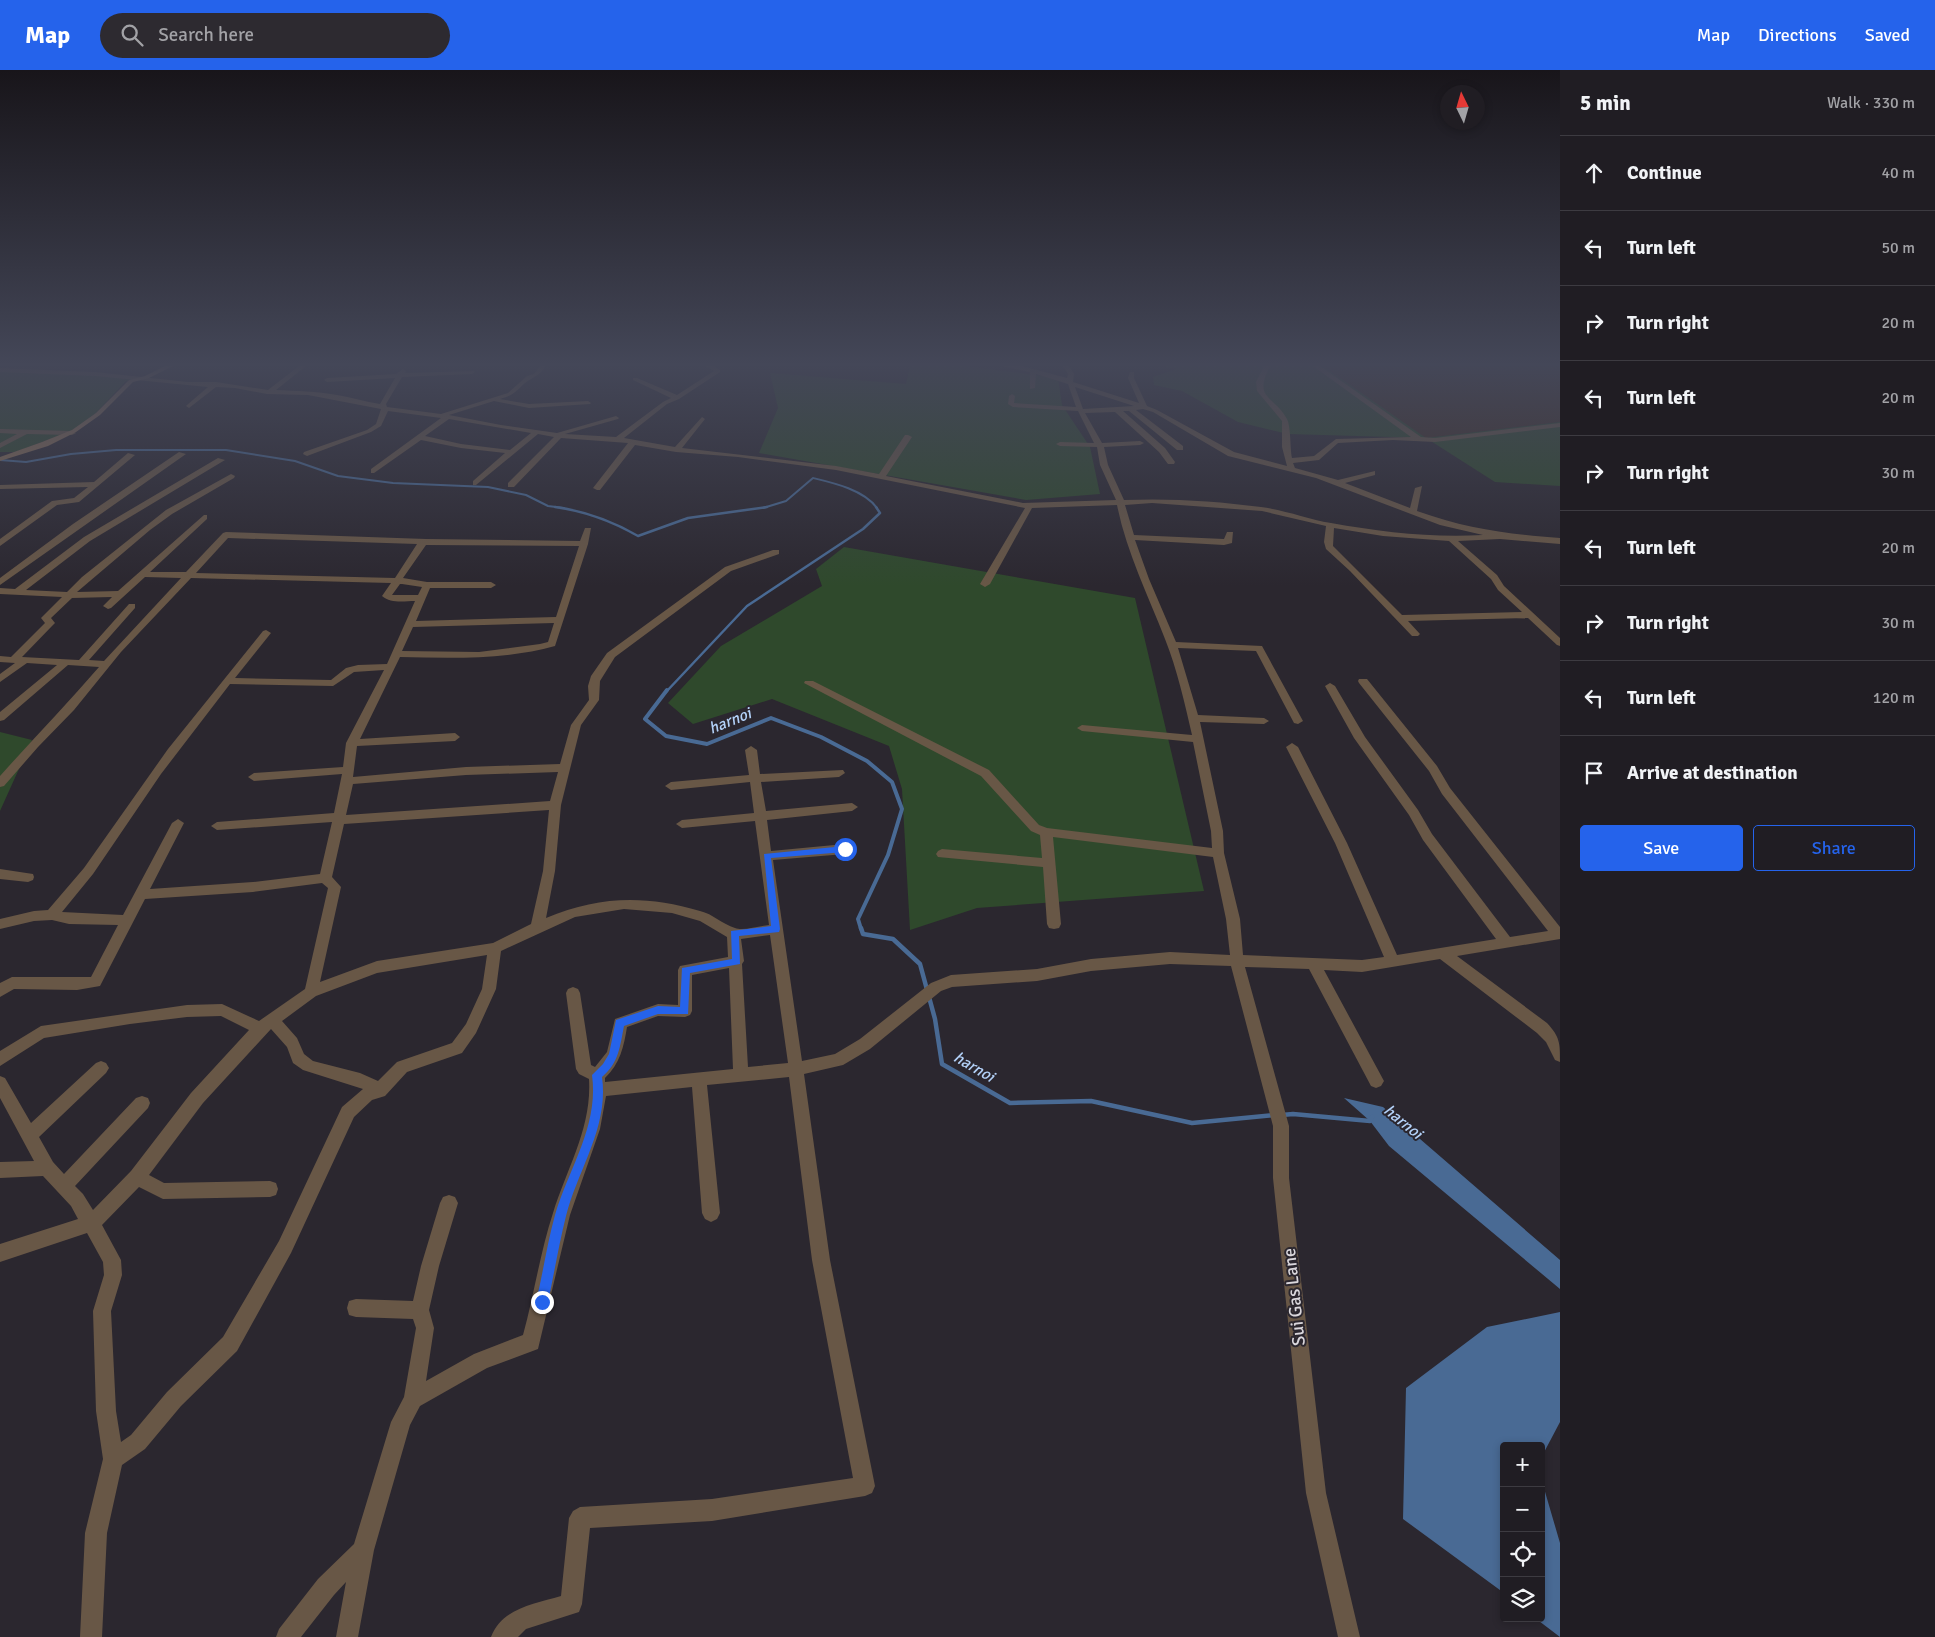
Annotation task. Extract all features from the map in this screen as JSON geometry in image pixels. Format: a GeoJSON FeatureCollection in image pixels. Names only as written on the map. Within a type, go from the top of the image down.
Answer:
{"type":"FeatureCollection","features":[{"type":"Feature","properties":{"kind":"street"},"geometry":{"type":"LineString","coordinates":[[0,446],[13,439]]}},
{"type":"Feature","properties":{"kind":"street"},"geometry":{"type":"LineString","coordinates":[[0,459],[56,439]]}},
{"type":"Feature","properties":{"kind":"street"},"geometry":{"type":"LineString","coordinates":[[307,454],[345,439]]}},
{"type":"Feature","properties":{"kind":"street"},"geometry":{"type":"LineString","coordinates":[[374,471],[417,439]]}},
{"type":"Feature","properties":{"kind":"street"},"geometry":{"type":"LineString","coordinates":[[429,439],[460,446],[512,452]]}},
{"type":"Feature","properties":{"kind":"street"},"geometry":{"type":"LineString","coordinates":[[476,484],[528,439]]}},
{"type":"Feature","properties":{"kind":"street"},"geometry":{"type":"LineString","coordinates":[[511,485],[553,439]]}},
{"type":"Feature","properties":{"kind":"street"},"geometry":{"type":"LineString","coordinates":[[619,439],[676,450],[767,458],[882,476],[1030,506],[1152,501],[1262,509],[1330,525],[1383,533],[1451,539],[1500,536]]}},
{"type":"Feature","properties":{"kind":"street"},"geometry":{"type":"LineString","coordinates":[[676,450],[685,439]]}},
{"type":"Feature","properties":{"kind":"street"},"geometry":{"type":"LineString","coordinates":[[882,476],[907,439]]}},
{"type":"Feature","properties":{"kind":"street","name":"Sui Gas Lane"},"geometry":{"type":"LineString","coordinates":[[1097,439],[1104,465],[1120,498],[1144,579],[1172,645],[1193,718],[1196,739],[1218,831],[1218,853],[1233,919],[1237,960],[1281,1126],[1281,1178],[1316,1493],[1348,1637]]}},
{"type":"Feature","properties":{"kind":"street"},"geometry":{"type":"LineString","coordinates":[[1150,439],[1162,450],[1171,462]]}},
{"type":"Feature","properties":{"kind":"street"},"geometry":{"type":"LineString","coordinates":[[1169,439],[1180,448]]}},
{"type":"Feature","properties":{"kind":"street"},"geometry":{"type":"LineString","coordinates":[[1205,439],[1226,452],[1291,465],[1456,527],[1500,536],[1560,541]]}},
{"type":"Feature","properties":{"kind":"street"},"geometry":{"type":"LineString","coordinates":[[1286,439],[1291,465]]}},
{"type":"Feature","properties":{"kind":"street"},"geometry":{"type":"LineString","coordinates":[[1291,465],[1316,458],[1336,441],[1372,439]]}},
{"type":"Feature","properties":{"kind":"street"},"geometry":{"type":"LineString","coordinates":[[1408,439],[1428,439]]}},
{"type":"Feature","properties":{"kind":"street"},"geometry":{"type":"LineString","coordinates":[[597,488],[633,442]]}},
{"type":"Feature","properties":{"kind":"street"},"geometry":{"type":"LineString","coordinates":[[1060,444],[1140,443]]}},
{"type":"Feature","properties":{"kind":"street"},"geometry":{"type":"LineString","coordinates":[[0,582],[84,521],[182,454]]}},
{"type":"Feature","properties":{"kind":"street"},"geometry":{"type":"LineString","coordinates":[[0,544],[55,503],[76,500],[131,455]]}},
{"type":"Feature","properties":{"kind":"street"},"geometry":{"type":"LineString","coordinates":[[17,592],[87,539],[220,460]]}},
{"type":"Feature","properties":{"kind":"street"},"geometry":{"type":"LineString","coordinates":[[1337,483],[1372,472]]}},
{"type":"Feature","properties":{"kind":"street"},"geometry":{"type":"LineString","coordinates":[[0,679],[19,660],[50,623],[46,618],[85,579],[146,528],[169,512],[231,476]]}},
{"type":"Feature","properties":{"kind":"street"},"geometry":{"type":"LineString","coordinates":[[0,487],[96,484]]}},
{"type":"Feature","properties":{"kind":"street"},"geometry":{"type":"LineString","coordinates":[[1413,512],[1419,488]]}},
{"type":"Feature","properties":{"kind":"street"},"geometry":{"type":"LineString","coordinates":[[985,584],[1030,506]]}},
{"type":"Feature","properties":{"kind":"street"},"geometry":{"type":"LineString","coordinates":[[108,606],[204,517]]}},
{"type":"Feature","properties":{"kind":"street"},"geometry":{"type":"LineString","coordinates":[[1330,525],[1329,547],[1415,634]]}},
{"type":"Feature","properties":{"kind":"street"},"geometry":{"type":"LineString","coordinates":[[396,654],[479,655],[552,644],[588,530]]}},
{"type":"Feature","properties":{"kind":"street"},"geometry":{"type":"LineString","coordinates":[[0,783],[70,708],[106,664],[226,535],[231,533],[423,542],[584,544]]}},
{"type":"Feature","properties":{"kind":"street"},"geometry":{"type":"LineString","coordinates":[[1130,537],[1224,542],[1228,541],[1230,534]]}},
{"type":"Feature","properties":{"kind":"street"},"geometry":{"type":"LineString","coordinates":[[1451,539],[1494,577],[1501,588],[1560,643]]}},
{"type":"Feature","properties":{"kind":"street"},"geometry":{"type":"LineString","coordinates":[[420,598],[391,598],[387,596],[423,542]]}},
{"type":"Feature","properties":{"kind":"street"},"geometry":{"type":"LineString","coordinates":[[536,926],[549,871],[555,805],[576,725],[594,700],[592,684],[597,673],[611,655],[728,569],[776,552]]}},
{"type":"Feature","properties":{"kind":"street"},"geometry":{"type":"LineString","coordinates":[[142,574],[396,580],[427,585],[492,585]]}},
{"type":"Feature","properties":{"kind":"street"},"geometry":{"type":"LineString","coordinates":[[325,878],[348,776],[352,743],[390,667],[427,585]]}},
{"type":"Feature","properties":{"kind":"street"},"geometry":{"type":"LineString","coordinates":[[0,590],[71,595],[120,594]]}},
{"type":"Feature","properties":{"kind":"street"},"geometry":{"type":"LineString","coordinates":[[81,663],[132,606]]}},
{"type":"Feature","properties":{"kind":"street"},"geometry":{"type":"LineString","coordinates":[[1399,618],[1530,615]]}},
{"type":"Feature","properties":{"kind":"street"},"geometry":{"type":"LineString","coordinates":[[408,624],[559,620]]}},
{"type":"Feature","properties":{"kind":"street"},"geometry":{"type":"LineString","coordinates":[[52,915],[73,894],[141,794],[192,725],[266,632]]}},
{"type":"Feature","properties":{"kind":"street"},"geometry":{"type":"LineString","coordinates":[[1172,645],[1259,648],[1298,722]]}},
{"type":"Feature","properties":{"kind":"street"},"geometry":{"type":"LineString","coordinates":[[0,659],[106,664]]}},
{"type":"Feature","properties":{"kind":"street"},"geometry":{"type":"LineString","coordinates":[[0,718],[66,662]]}},
{"type":"Feature","properties":{"kind":"street"},"geometry":{"type":"LineString","coordinates":[[227,681],[333,683],[350,670],[390,667]]}},
{"type":"Feature","properties":{"kind":"street"},"geometry":{"type":"LineString","coordinates":[[572,993],[584,1069],[598,1083],[698,1080],[796,1069],[838,1060],[865,1044],[936,987],[951,981],[1037,975],[1090,965],[1170,958],[1362,966],[1559,934],[1446,791],[1427,761],[1363,681]]}},
{"type":"Feature","properties":{"kind":"street"},"geometry":{"type":"LineString","coordinates":[[809,682],[985,773],[1035,828],[1046,832],[1218,853]]}},
{"type":"Feature","properties":{"kind":"street"},"geometry":{"type":"LineString","coordinates":[[1330,686],[1360,738],[1414,813],[1427,836],[1507,942]]}},
{"type":"Feature","properties":{"kind":"street"},"geometry":{"type":"LineString","coordinates":[[1193,718],[1264,722]]}},
{"type":"Feature","properties":{"kind":"street"},"geometry":{"type":"LineString","coordinates":[[1082,728],[1196,739]]}},
{"type":"Feature","properties":{"kind":"street"},"geometry":{"type":"LineString","coordinates":[[352,743],[455,737]]}},
{"type":"Feature","properties":{"kind":"street"},"geometry":{"type":"LineString","coordinates":[[1292,747],[1341,843],[1393,961]]}},
{"type":"Feature","properties":{"kind":"street"},"geometry":{"type":"LineString","coordinates":[[502,1637],[519,1620],[571,1604],[580,1518],[712,1510],[865,1486],[820,1260],[796,1069],[751,750]]}},
{"type":"Feature","properties":{"kind":"street"},"geometry":{"type":"LineString","coordinates":[[0,764],[15,766]]}},
{"type":"Feature","properties":{"kind":"street"},"geometry":{"type":"LineString","coordinates":[[254,776],[348,776],[565,768]]}},
{"type":"Feature","properties":{"kind":"street"},"geometry":{"type":"LineString","coordinates":[[671,786],[839,773]]}},
{"type":"Feature","properties":{"kind":"street"},"geometry":{"type":"LineString","coordinates":[[217,826],[555,805]]}},
{"type":"Feature","properties":{"kind":"street"},"geometry":{"type":"LineString","coordinates":[[682,824],[852,807]]}},
{"type":"Feature","properties":{"kind":"street"},"geometry":{"type":"LineString","coordinates":[[0,991],[12,983],[77,984],[95,982],[178,823]]}},
{"type":"Feature","properties":{"kind":"street"},"geometry":{"type":"LineString","coordinates":[[1046,832],[1054,924]]}},
{"type":"Feature","properties":{"kind":"street"},"geometry":{"type":"LineString","coordinates":[[767,856],[845,849]]}},
{"type":"Feature","properties":{"kind":"street"},"geometry":{"type":"LineString","coordinates":[[942,854],[1049,863]]}},
{"type":"Feature","properties":{"kind":"street"},"geometry":{"type":"LineString","coordinates":[[0,874],[28,877]]}},
{"type":"Feature","properties":{"kind":"street"},"geometry":{"type":"LineString","coordinates":[[142,894],[253,887],[325,878],[335,887],[311,992]]}},
{"type":"Feature","properties":{"kind":"street"},"geometry":{"type":"LineString","coordinates":[[0,1254],[92,1223],[137,1177],[197,1098],[266,1024],[311,992],[377,967],[495,948],[536,926],[573,912],[624,904],[672,908],[704,917],[734,934],[776,929]]}},
{"type":"Feature","properties":{"kind":"street"},"geometry":{"type":"LineString","coordinates":[[0,924],[34,916],[52,915],[69,919],[127,920]]}},
{"type":"Feature","properties":{"kind":"street"},"geometry":{"type":"LineString","coordinates":[[734,934],[737,962],[741,1075]]}},
{"type":"Feature","properties":{"kind":"street"},"geometry":{"type":"LineString","coordinates":[[113,1459],[138,1442],[174,1399],[230,1344],[285,1247],[314,1188],[326,1155],[348,1112],[367,1095],[378,1091],[402,1067],[456,1048],[471,1028],[489,989],[495,948]]}},
{"type":"Feature","properties":{"kind":"street"},"geometry":{"type":"LineString","coordinates":[[1442,953],[1542,1028],[1552,1038],[1560,1055]]}},
{"type":"Feature","properties":{"kind":"street"},"geometry":{"type":"LineString","coordinates":[[413,1399],[480,1361],[531,1342],[542,1302],[561,1215],[595,1123],[598,1083],[614,1055],[620,1023],[658,1010],[685,1011],[685,970],[737,962]]}},
{"type":"Feature","properties":{"kind":"street"},"geometry":{"type":"LineString","coordinates":[[1313,963],[1376,1081]]}},
{"type":"Feature","properties":{"kind":"street"},"geometry":{"type":"LineString","coordinates":[[0,1059],[42,1032],[187,1011],[222,1010],[266,1024],[293,1046],[294,1053],[301,1061],[337,1075],[358,1078],[370,1083],[378,1091]]}},
{"type":"Feature","properties":{"kind":"street"},"geometry":{"type":"LineString","coordinates":[[29,1136],[101,1068]]}},
{"type":"Feature","properties":{"kind":"street"},"geometry":{"type":"LineString","coordinates":[[698,1080],[711,1213]]}},
{"type":"Feature","properties":{"kind":"street"},"geometry":{"type":"LineString","coordinates":[[0,1082],[47,1168],[78,1200],[112,1260],[113,1275],[102,1311],[106,1411],[113,1459],[96,1533],[91,1637]]}},
{"type":"Feature","properties":{"kind":"street"},"geometry":{"type":"LineString","coordinates":[[64,1185],[142,1103]]}},
{"type":"Feature","properties":{"kind":"street"},"geometry":{"type":"LineString","coordinates":[[0,1170],[47,1168]]}},
{"type":"Feature","properties":{"kind":"street"},"geometry":{"type":"LineString","coordinates":[[137,1177],[163,1192],[270,1190]]}},
{"type":"Feature","properties":{"kind":"street"},"geometry":{"type":"LineString","coordinates":[[347,1637],[363,1550],[401,1422],[413,1399],[425,1328],[420,1310],[430,1266],[450,1203]]}},
{"type":"Feature","properties":{"kind":"street"},"geometry":{"type":"LineString","coordinates":[[356,1308],[420,1310]]}},
{"type":"Feature","properties":{"kind":"street"},"geometry":{"type":"LineString","coordinates":[[287,1637],[326,1587],[363,1550]]}},
{"type":"Feature","properties":{"kind":"green space"},"geometry":{"type":"Polygon","coordinates":[[[0,439],[50,439],[15,452],[0,452],[0,439]]]}},
{"type":"Feature","properties":{"kind":"green space"},"geometry":{"type":"Polygon","coordinates":[[[765,439],[1085,439],[1090,447],[1100,494],[1026,500],[759,453],[765,439]]]}},
{"type":"Feature","properties":{"kind":"green space"},"geometry":{"type":"Polygon","coordinates":[[[1428,439],[1560,439],[1560,486],[1495,482],[1428,439]]]}},
{"type":"Feature","properties":{"kind":"green space"},"geometry":{"type":"Polygon","coordinates":[[[844,547],[1135,598],[1204,891],[977,908],[910,930],[902,789],[889,746],[772,699],[693,724],[668,703],[721,646],[822,586],[816,569],[844,547]]]}},
{"type":"Feature","properties":{"kind":"green space"},"geometry":{"type":"Polygon","coordinates":[[[0,732],[32,740],[0,811],[0,732]]]}},
{"type":"Feature","properties":{"kind":"water"},"geometry":{"type":"Polygon","coordinates":[[[1344,1098],[1383,1107],[1560,1260],[1560,1289],[1389,1146],[1370,1121],[1344,1098]]]}},
{"type":"Feature","properties":{"kind":"water"},"geometry":{"type":"Polygon","coordinates":[[[1560,1312],[1560,1422],[1545,1450],[1545,1442],[1500,1442],[1500,1590],[1403,1519],[1406,1388],[1487,1327],[1560,1312]]]}},
{"type":"Feature","properties":{"kind":"water"},"geometry":{"type":"Polygon","coordinates":[[[1545,1492],[1560,1543],[1560,1637],[1540,1622],[1545,1622],[1545,1492]]]}},
{"type":"Feature","properties":{"kind":"waterway","name":"harnoi"},"geometry":{"type":"LineString","coordinates":[[0,460],[26,462],[71,454],[116,450],[226,450],[295,461],[338,476],[393,483],[488,487],[526,495],[548,506],[564,508]]}},
{"type":"Feature","properties":{"kind":"waterway","name":"harnoi"},"geometry":{"type":"LineString","coordinates":[[766,507],[786,501],[813,478],[857,492],[876,507]]}},
{"type":"Feature","properties":{"kind":"waterway","name":"harnoi"},"geometry":{"type":"LineString","coordinates":[[555,507],[598,517],[638,536],[688,518],[766,507]]}},
{"type":"Feature","properties":{"kind":"waterway","name":"harnoi"},"geometry":{"type":"LineString","coordinates":[[666,692],[747,606],[863,529],[880,513],[876,507]]}},
{"type":"Feature","properties":{"kind":"waterway","name":"harnoi"},"geometry":{"type":"LineString","coordinates":[[667,690],[645,719],[666,736],[707,744],[771,718],[821,737],[867,761],[892,782],[902,809],[888,855],[858,919],[861,929]]}},
{"type":"Feature","properties":{"kind":"waterway","name":"harnoi"},"geometry":{"type":"LineString","coordinates":[[861,928],[863,934],[893,939],[920,964],[935,1019],[942,1064],[1010,1103],[1091,1101],[1192,1123],[1275,1115]]}},
{"type":"Feature","properties":{"kind":"waterway","name":"harnoi"},"geometry":{"type":"LineString","coordinates":[[1282,1115],[1293,1114],[1370,1121],[1372,1117]]}},
{"type":"Feature","properties":{"kind":"route"},"geometry":{"type":"LineString","coordinates":[[542,1302],[561,1215],[595,1123],[599,1090],[597,1075],[607,1067],[614,1055],[620,1023],[658,1010],[685,1011],[685,970],[737,962],[734,934],[776,929],[767,856],[845,849]]}}]}
